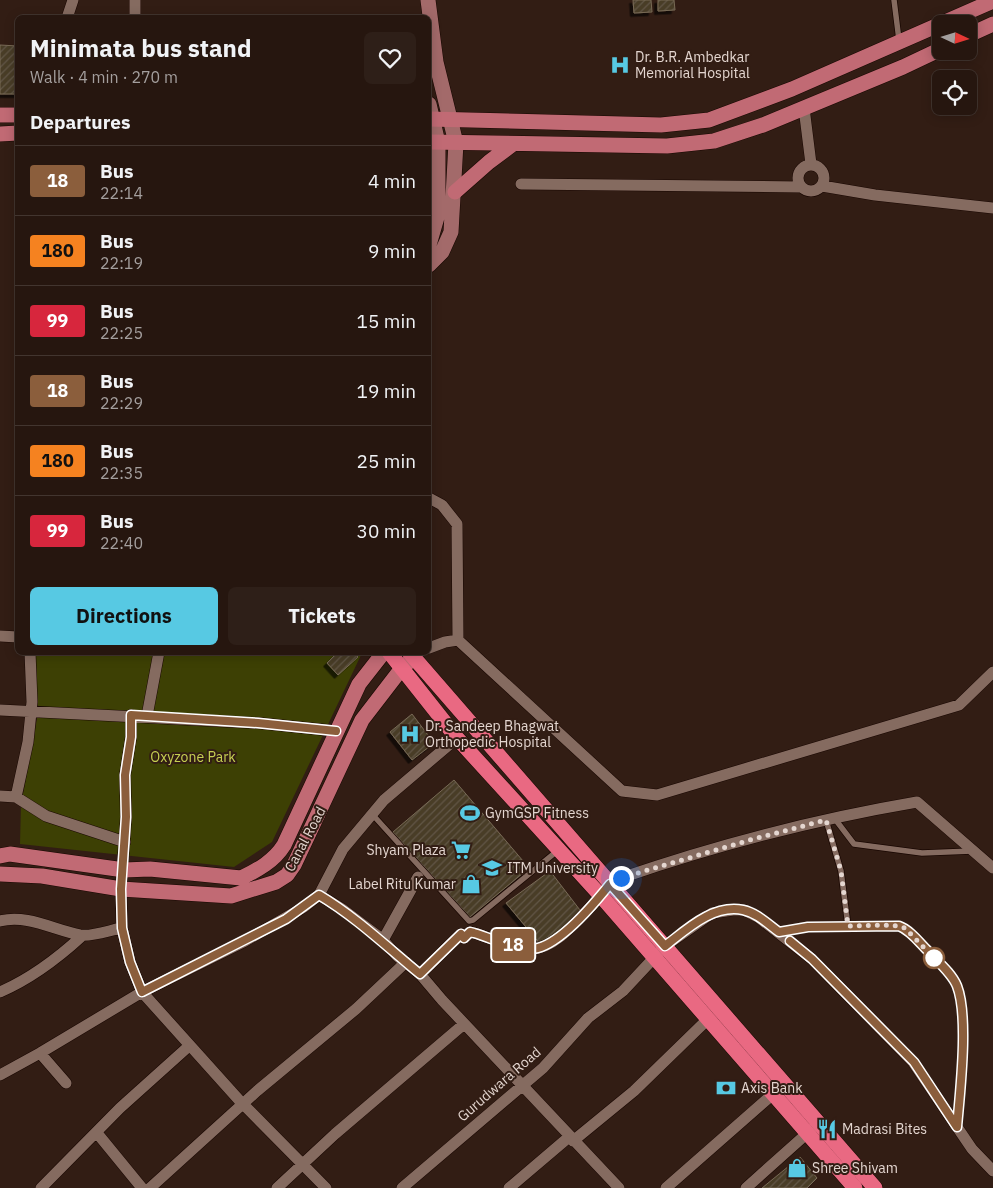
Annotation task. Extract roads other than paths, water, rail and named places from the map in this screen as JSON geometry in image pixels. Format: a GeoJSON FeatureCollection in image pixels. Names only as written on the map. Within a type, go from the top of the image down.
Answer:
{"type":"FeatureCollection","features":[{"type":"Feature","properties":{"kind":"highway"},"geometry":{"type":"LineString","coordinates":[[391,655],[457,738],[559,850],[665,946],[813,1128],[855,1188]]}},
{"type":"Feature","properties":{"kind":"highway"},"geometry":{"type":"LineString","coordinates":[[415,655],[605,890],[654,958],[707,1020],[773,1094],[813,1128],[875,1188]]}},
{"type":"Feature","properties":{"kind":"main road"},"geometry":{"type":"LineString","coordinates":[[431,114],[451,120],[661,125],[709,120],[792,89],[993,1]]}},
{"type":"Feature","properties":{"kind":"main road"},"geometry":{"type":"LineString","coordinates":[[978,31],[993,24]]}},
{"type":"Feature","properties":{"kind":"main road"},"geometry":{"type":"LineString","coordinates":[[433,143],[667,146],[695,144],[736,135],[903,67],[932,53]]}},
{"type":"Feature","properties":{"kind":"main road"},"geometry":{"type":"LineString","coordinates":[[0,115],[15,115]]}},
{"type":"Feature","properties":{"kind":"main road"},"geometry":{"type":"LineString","coordinates":[[0,134],[15,133]]}},
{"type":"Feature","properties":{"kind":"main road"},"geometry":{"type":"LineString","coordinates":[[455,192],[513,144]]}},
{"type":"Feature","properties":{"kind":"main road","name":"Canal Road"},"geometry":{"type":"LineString","coordinates":[[0,856],[10,854],[124,870],[150,869],[241,878],[277,856],[284,845],[321,770],[336,731],[359,684],[382,655]]}},
{"type":"Feature","properties":{"kind":"main road","name":"Canal Road"},"geometry":{"type":"LineString","coordinates":[[0,874],[42,876],[121,889],[231,896],[276,882],[287,875],[304,846],[362,720],[413,655]]}},
{"type":"Feature","properties":{"kind":"street"},"geometry":{"type":"LineString","coordinates":[[68,15],[73,0]]}},
{"type":"Feature","properties":{"kind":"street"},"geometry":{"type":"LineString","coordinates":[[135,0],[135,15]]}},
{"type":"Feature","properties":{"kind":"street"},"geometry":{"type":"LineString","coordinates":[[419,0],[420,15]]}},
{"type":"Feature","properties":{"kind":"street"},"geometry":{"type":"LineString","coordinates":[[428,0],[430,15]]}},
{"type":"Feature","properties":{"kind":"street"},"geometry":{"type":"LineString","coordinates":[[431,23],[436,62],[456,143],[455,192],[449,238],[442,252],[431,263]]}},
{"type":"Feature","properties":{"kind":"street"},"geometry":{"type":"LineString","coordinates":[[804,108],[811,164]]}},
{"type":"Feature","properties":{"kind":"street"},"geometry":{"type":"LineString","coordinates":[[431,124],[438,214],[431,239]]}},
{"type":"Feature","properties":{"kind":"street"},"geometry":{"type":"LineString","coordinates":[[521,184],[800,187],[815,192],[822,186],[824,176],[818,165],[811,164],[804,168],[799,178],[800,187]]}},
{"type":"Feature","properties":{"kind":"street"},"geometry":{"type":"LineString","coordinates":[[822,186],[875,195],[993,208]]}},
{"type":"Feature","properties":{"kind":"street"},"geometry":{"type":"LineString","coordinates":[[431,499],[442,505],[457,524],[458,640],[622,791],[657,795],[959,705],[993,672]]}},
{"type":"Feature","properties":{"kind":"street"},"geometry":{"type":"LineString","coordinates":[[0,636],[15,637]]}},
{"type":"Feature","properties":{"kind":"street"},"geometry":{"type":"LineString","coordinates":[[431,647],[458,640]]}},
{"type":"Feature","properties":{"kind":"street"},"geometry":{"type":"LineString","coordinates":[[16,797],[28,742],[31,712],[30,655]]}},
{"type":"Feature","properties":{"kind":"street"},"geometry":{"type":"LineString","coordinates":[[147,716],[158,655]]}},
{"type":"Feature","properties":{"kind":"street"},"geometry":{"type":"LineString","coordinates":[[0,710],[131,715],[258,723],[336,731]]}},
{"type":"Feature","properties":{"kind":"street"},"geometry":{"type":"LineString","coordinates":[[131,715],[131,737],[125,775],[125,842],[121,889],[122,928],[130,962],[142,992],[243,1105],[326,1188]]}},
{"type":"Feature","properties":{"kind":"street"},"geometry":{"type":"LineString","coordinates":[[0,1075],[142,992],[286,919],[319,895],[344,849],[372,814],[391,794],[457,738]]}},
{"type":"Feature","properties":{"kind":"street"},"geometry":{"type":"LineString","coordinates":[[0,796],[16,797],[46,816],[125,842]]}},
{"type":"Feature","properties":{"kind":"street"},"geometry":{"type":"LineString","coordinates":[[420,974],[461,934],[464,938],[470,932],[524,949],[544,947],[588,911],[605,890],[633,874],[830,819],[917,802],[993,868]]}},
{"type":"Feature","properties":{"kind":"street"},"geometry":{"type":"LineString","coordinates":[[382,940],[418,877]]}},
{"type":"Feature","properties":{"kind":"street"},"geometry":{"type":"LineString","coordinates":[[319,895],[342,909],[382,940],[397,956],[420,974],[464,1024],[619,1188]]}},
{"type":"Feature","properties":{"kind":"street","name":"Gurudwara Road"},"geometry":{"type":"LineString","coordinates":[[402,1188],[543,1068],[588,1018],[624,991],[665,946],[712,913],[744,910],[758,916],[812,959],[914,1062],[972,1149],[993,1170]]}},
{"type":"Feature","properties":{"kind":"street"},"geometry":{"type":"LineString","coordinates":[[0,921],[19,920],[36,923],[82,936],[122,928]]}},
{"type":"Feature","properties":{"kind":"street"},"geometry":{"type":"LineString","coordinates":[[0,992],[17,984],[62,954],[82,936]]}},
{"type":"Feature","properties":{"kind":"street"},"geometry":{"type":"LineString","coordinates":[[150,1188],[311,1045],[356,1009],[406,962]]}},
{"type":"Feature","properties":{"kind":"street"},"geometry":{"type":"LineString","coordinates":[[509,1188],[634,1091],[707,1020]]}},
{"type":"Feature","properties":{"kind":"street"},"geometry":{"type":"LineString","coordinates":[[277,1188],[302,1163],[464,1024]]}},
{"type":"Feature","properties":{"kind":"street"},"geometry":{"type":"LineString","coordinates":[[41,1188],[120,1108],[189,1046]]}},
{"type":"Feature","properties":{"kind":"street"},"geometry":{"type":"LineString","coordinates":[[40,1053],[66,1083]]}},
{"type":"Feature","properties":{"kind":"street"},"geometry":{"type":"LineString","coordinates":[[666,1188],[773,1094]]}},
{"type":"Feature","properties":{"kind":"street"},"geometry":{"type":"LineString","coordinates":[[746,1188],[813,1128]]}},
{"type":"Feature","properties":{"kind":"street"},"geometry":{"type":"LineString","coordinates":[[96,1133],[142,1188]]}},
{"type":"Feature","properties":{"kind":"lane"},"geometry":{"type":"LineString","coordinates":[[894,0],[899,42]]}},
{"type":"Feature","properties":{"kind":"lane"},"geometry":{"type":"LineString","coordinates":[[372,814],[468,921],[473,920],[559,850]]}},
{"type":"Feature","properties":{"kind":"lane"},"geometry":{"type":"LineString","coordinates":[[830,819],[854,844],[922,853],[974,851]]}},
{"type":"Feature","properties":{"kind":"lane"},"geometry":{"type":"LineString","coordinates":[[830,819],[841,871],[848,926]]}},
{"type":"Feature","properties":{"kind":"lane"},"geometry":{"type":"LineString","coordinates":[[779,932],[808,927],[892,925],[905,928],[956,983],[962,1014],[962,1059],[957,1127]]}},
{"type":"Feature","properties":{"kind":"place","name":"Dr. B.R. Ambedkar Memorial Hospital"},"geometry":{"type":"Point","coordinates":[620,65]}},
{"type":"Feature","properties":{"kind":"place","name":"Dr. Sandeep Bhagwat Orthopedic Hospital"},"geometry":{"type":"Point","coordinates":[410,734]}},
{"type":"Feature","properties":{"kind":"place","name":"GymGSP Fitness"},"geometry":{"type":"Point","coordinates":[470,813]}},
{"type":"Feature","properties":{"kind":"place","name":"Shyam Plaza"},"geometry":{"type":"Point","coordinates":[461,850]}},
{"type":"Feature","properties":{"kind":"place","name":"ITM University"},"geometry":{"type":"Point","coordinates":[492,868]}},
{"type":"Feature","properties":{"kind":"place","name":"Label Ritu Kumar"},"geometry":{"type":"Point","coordinates":[471,884]}},
{"type":"Feature","properties":{"kind":"place","name":"Axis Bank"},"geometry":{"type":"Point","coordinates":[726,1088]}},
{"type":"Feature","properties":{"kind":"place","name":"Madrasi Bites"},"geometry":{"type":"Point","coordinates":[827,1129]}},
{"type":"Feature","properties":{"kind":"place","name":"Shree Shivam"},"geometry":{"type":"Point","coordinates":[797,1168]}},
{"type":"Feature","properties":{"kind":"park label","name":"Oxyzone Park"},"geometry":{"type":"Point","coordinates":[193,757]}}]}
